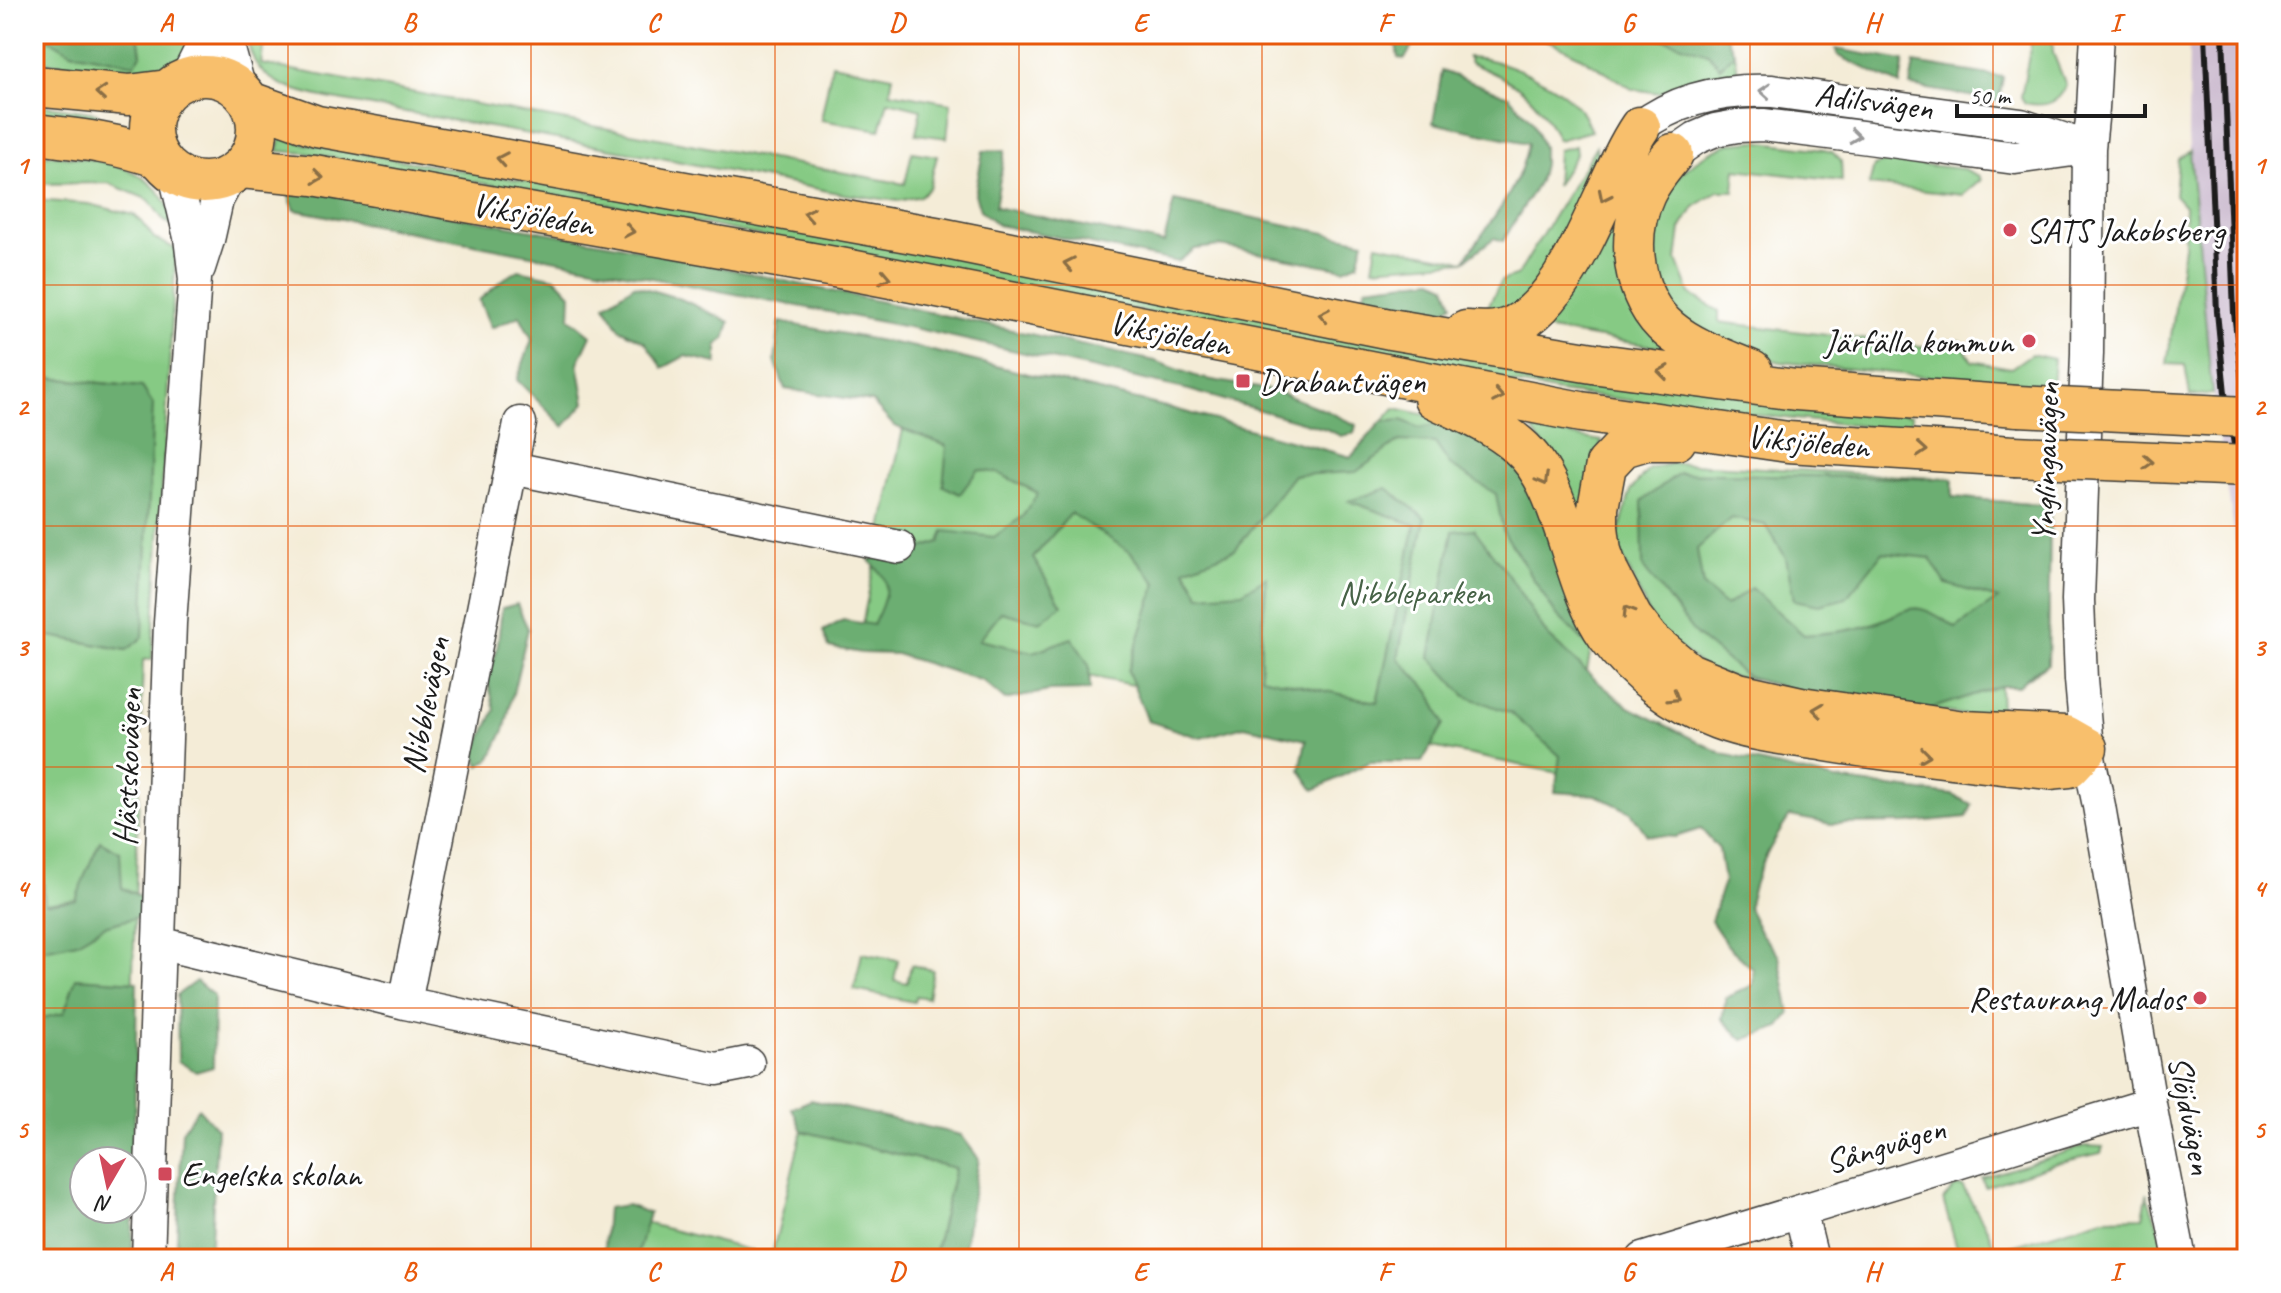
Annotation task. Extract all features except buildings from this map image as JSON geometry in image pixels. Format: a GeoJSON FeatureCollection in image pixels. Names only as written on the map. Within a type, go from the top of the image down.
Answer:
{"type":"FeatureCollection","features":[{"type":"Feature","properties":{"kind":"main road"},"geometry":{"type":"LineString","coordinates":[[34,86],[129,95],[207,76],[227,81],[245,96],[256,115],[258,130],[250,157],[236,172],[212,182],[193,181],[130,147],[34,134]]}},
{"type":"Feature","properties":{"kind":"main road"},"geometry":{"type":"LineString","coordinates":[[167,166],[153,144],[151,129],[159,101],[177,84]]}},
{"type":"Feature","properties":{"kind":"main road","name":"Viksjöleden"},"geometry":{"type":"LineString","coordinates":[[245,96],[317,126],[941,238],[1390,329],[1599,364],[1796,390],[2018,406],[2247,417]]}},
{"type":"Feature","properties":{"kind":"main road"},"geometry":{"type":"LineString","coordinates":[[1390,329],[1490,332],[1505,329],[1536,311],[1565,274],[1617,165],[1640,127]]}},
{"type":"Feature","properties":{"kind":"main road"},"geometry":{"type":"LineString","coordinates":[[1673,154],[1655,175],[1644,195],[1638,216],[1635,261],[1638,281],[1646,299],[1668,329],[1689,343],[1796,390]]}},
{"type":"Feature","properties":{"kind":"main road","name":"Viksjöleden"},"geometry":{"type":"LineString","coordinates":[[236,172],[314,175],[824,265],[1581,412],[1788,442],[2247,466]]}},
{"type":"Feature","properties":{"kind":"main road"},"geometry":{"type":"LineString","coordinates":[[1389,376],[1492,427],[1521,447],[1543,477],[1588,601],[1607,635],[1628,661],[1653,684],[1687,705],[1719,720],[1762,731],[1883,750],[2049,769],[2069,767],[2087,748],[2066,736],[1964,731],[1748,696],[1689,673],[1650,641],[1620,597],[1601,551],[1598,508],[1606,465],[1623,447],[1646,440],[1788,442]]}},
{"type":"Feature","properties":{"kind":"street"},"geometry":{"type":"LineString","coordinates":[[177,84],[213,34]]}},
{"type":"Feature","properties":{"kind":"street"},"geometry":{"type":"LineString","coordinates":[[219,34],[228,46],[245,96]]}},
{"type":"Feature","properties":{"kind":"street","name":"Ynglingavägen"},"geometry":{"type":"LineString","coordinates":[[2087,748],[2078,600],[2087,338],[2089,148],[2097,34]]}},
{"type":"Feature","properties":{"kind":"street","name":"Adilsvägen"},"geometry":{"type":"LineString","coordinates":[[1640,127],[1653,116],[1674,106],[1719,93],[1758,91],[2021,125],[2089,148]]}},
{"type":"Feature","properties":{"kind":"street","name":"Adilsvägen"},"geometry":{"type":"LineString","coordinates":[[1673,154],[1696,138],[1715,130],[1763,125],[2015,158],[2089,148]]}},
{"type":"Feature","properties":{"kind":"street","name":"Hästskovägen"},"geometry":{"type":"LineString","coordinates":[[148,1259],[170,623],[195,279],[190,237],[167,166]]}},
{"type":"Feature","properties":{"kind":"street","name":"Hästskovägen"},"geometry":{"type":"LineString","coordinates":[[195,279],[217,200],[236,172]]}},
{"type":"Feature","properties":{"kind":"street","name":"Nibblevägen"},"geometry":{"type":"LineString","coordinates":[[405,1003],[520,423]]}},
{"type":"Feature","properties":{"kind":"street"},"geometry":{"type":"LineString","coordinates":[[512,468],[899,547]]}},
{"type":"Feature","properties":{"kind":"street","name":"Slöjdvägen"},"geometry":{"type":"LineString","coordinates":[[2087,748],[2180,1259]]}},
{"type":"Feature","properties":{"kind":"street"},"geometry":{"type":"LineString","coordinates":[[159,943],[405,1003],[717,1069],[748,1063]]}},
{"type":"Feature","properties":{"kind":"street","name":"Sångvägen"},"geometry":{"type":"LineString","coordinates":[[1643,1259],[2150,1104]]}},
{"type":"Feature","properties":{"kind":"street"},"geometry":{"type":"LineString","coordinates":[[1800,1211],[1812,1259]]}},
{"type":"Feature","properties":{"kind":"shaded area"},"geometry":{"type":"Polygon","coordinates":[[[2189,34],[2247,34],[2247,614],[2203,331],[2188,136],[2189,34]]]}},
{"type":"Feature","properties":{"kind":"green space"},"geometry":{"type":"Polygon","coordinates":[[[34,34],[141,54],[138,34],[192,34],[184,61],[169,69],[145,74],[34,61],[34,34]]]}},
{"type":"Feature","properties":{"kind":"green space"},"geometry":{"type":"Polygon","coordinates":[[[47,34],[138,34],[141,55],[134,64],[71,52],[47,38],[47,34]]]}},
{"type":"Feature","properties":{"kind":"green space"},"geometry":{"type":"Polygon","coordinates":[[[245,34],[265,34],[261,64],[905,184],[912,152],[937,156],[929,188],[920,196],[898,201],[843,194],[308,94],[288,88],[263,72],[253,58],[245,34]]]}},
{"type":"Feature","properties":{"kind":"green space"},"geometry":{"type":"Polygon","coordinates":[[[1395,34],[1419,34],[1405,59],[1398,58],[1395,34]]]}},
{"type":"Feature","properties":{"kind":"green space"},"geometry":{"type":"Polygon","coordinates":[[[1535,34],[1725,34],[1735,54],[1739,78],[1687,84],[1659,93],[1632,89],[1578,55],[1535,34]]]}},
{"type":"Feature","properties":{"kind":"green space"},"geometry":{"type":"Polygon","coordinates":[[[1647,34],[1725,34],[1735,54],[1720,67],[1708,53],[1647,34]]]}},
{"type":"Feature","properties":{"kind":"green space"},"geometry":{"type":"Polygon","coordinates":[[[2033,34],[2052,34],[2053,53],[2066,85],[2055,101],[2038,105],[2025,103],[2021,97],[2033,34]]]}},
{"type":"Feature","properties":{"kind":"green space"},"geometry":{"type":"Polygon","coordinates":[[[1836,49],[1904,61],[1900,85],[1841,57],[1836,49]]]}},
{"type":"Feature","properties":{"kind":"green space"},"geometry":{"type":"Polygon","coordinates":[[[1468,57],[1512,67],[1544,81],[1570,99],[1581,111],[1591,131],[1558,140],[1542,111],[1524,91],[1471,63],[1468,57]]]}},
{"type":"Feature","properties":{"kind":"green space"},"geometry":{"type":"Polygon","coordinates":[[[1914,63],[2003,77],[1999,101],[1910,86],[1914,63]]]}},
{"type":"Feature","properties":{"kind":"green space"},"geometry":{"type":"Polygon","coordinates":[[[832,64],[893,76],[890,92],[951,103],[947,138],[916,134],[921,109],[888,101],[880,130],[821,120],[832,64]]]}},
{"type":"Feature","properties":{"kind":"green space"},"geometry":{"type":"Polygon","coordinates":[[[1442,71],[1509,96],[1532,121],[1543,147],[1539,181],[1503,241],[1494,238],[1464,261],[1511,190],[1528,143],[1433,123],[1442,71]]]}},
{"type":"Feature","properties":{"kind":"green space"},"geometry":{"type":"Polygon","coordinates":[[[34,104],[97,113],[96,124],[34,117],[34,104]]]}},
{"type":"Feature","properties":{"kind":"green space"},"geometry":{"type":"Polygon","coordinates":[[[281,136],[306,144],[1912,415],[1911,431],[1559,392],[856,256],[622,207],[278,151],[281,136]]]}},
{"type":"Feature","properties":{"kind":"green space"},"geometry":{"type":"Polygon","coordinates":[[[1755,141],[1832,152],[1841,161],[1842,181],[1736,169],[1734,191],[1719,191],[1694,207],[1681,229],[1677,260],[1690,294],[1719,311],[1719,322],[1944,349],[1946,340],[1960,341],[1972,361],[2011,368],[2031,354],[2054,359],[2052,389],[1781,362],[1759,357],[1688,327],[1658,284],[1652,248],[1656,210],[1677,177],[1695,162],[1730,143],[1755,141]]]}},
{"type":"Feature","properties":{"kind":"green space"},"geometry":{"type":"Polygon","coordinates":[[[1575,146],[1576,154],[1556,186],[1558,150],[1575,146]]]}},
{"type":"Feature","properties":{"kind":"green space"},"geometry":{"type":"Polygon","coordinates":[[[1596,146],[1598,161],[1591,192],[1532,300],[1481,320],[1501,281],[1518,275],[1596,146]]]}},
{"type":"Feature","properties":{"kind":"green space"},"geometry":{"type":"Polygon","coordinates":[[[1005,150],[995,207],[1164,243],[1174,201],[1364,241],[1358,263],[1344,269],[1219,246],[1195,249],[1178,262],[998,225],[980,210],[975,194],[983,151],[1005,150]]]}},
{"type":"Feature","properties":{"kind":"green space"},"geometry":{"type":"Polygon","coordinates":[[[2190,151],[2212,394],[2190,396],[2185,365],[2167,364],[2184,246],[2185,206],[2175,195],[2178,159],[2190,151]]]}},
{"type":"Feature","properties":{"kind":"green space"},"geometry":{"type":"Polygon","coordinates":[[[34,153],[89,159],[124,168],[140,176],[166,202],[175,226],[164,221],[149,200],[108,183],[34,184],[34,153]]]}},
{"type":"Feature","properties":{"kind":"green space"},"geometry":{"type":"Polygon","coordinates":[[[1889,161],[1964,169],[1981,180],[1963,195],[1869,185],[1874,166],[1889,161]]]}},
{"type":"Feature","properties":{"kind":"green space"},"geometry":{"type":"Polygon","coordinates":[[[1628,175],[1665,348],[1536,328],[1628,175]]]}},
{"type":"Feature","properties":{"kind":"green space"},"geometry":{"type":"Polygon","coordinates":[[[300,189],[619,245],[1155,361],[1201,378],[1276,391],[1356,425],[1354,433],[1341,436],[1189,390],[913,328],[295,210],[289,197],[300,189]]]}},
{"type":"Feature","properties":{"kind":"green space"},"geometry":{"type":"Polygon","coordinates":[[[34,200],[89,204],[134,215],[154,238],[176,249],[152,659],[143,660],[128,1145],[68,1145],[68,1225],[34,1259],[34,633],[126,650],[141,387],[49,378],[34,346],[34,200]]]}},
{"type":"Feature","properties":{"kind":"green space"},"geometry":{"type":"Polygon","coordinates":[[[1377,244],[1464,261],[1373,268],[1377,244]]]}},
{"type":"Feature","properties":{"kind":"green space"},"geometry":{"type":"Polygon","coordinates":[[[519,270],[556,278],[571,294],[570,318],[591,335],[578,363],[585,403],[564,427],[517,380],[532,339],[520,316],[491,328],[479,300],[519,270]]]}},
{"type":"Feature","properties":{"kind":"green space"},"geometry":{"type":"Polygon","coordinates":[[[1433,279],[1446,285],[1453,304],[1437,316],[1362,299],[1366,287],[1433,279]]]}},
{"type":"Feature","properties":{"kind":"green space"},"geometry":{"type":"Polygon","coordinates":[[[634,285],[681,299],[730,322],[725,339],[717,345],[717,363],[685,356],[663,368],[645,342],[620,329],[605,305],[634,285]]]}},
{"type":"Feature","properties":{"kind":"green space"},"geometry":{"type":"Polygon","coordinates":[[[780,322],[920,348],[1174,409],[1351,457],[1381,422],[1402,420],[1419,428],[1454,421],[1521,471],[1541,507],[1591,649],[1555,613],[1503,531],[1496,494],[1450,465],[1435,443],[1399,441],[1356,472],[1294,475],[1235,550],[1185,569],[1200,595],[1242,592],[1267,577],[1261,677],[1377,702],[1415,525],[1349,501],[1387,488],[1425,518],[1398,658],[1430,692],[1444,724],[1422,762],[1370,762],[1314,790],[1300,770],[1306,740],[1244,726],[1201,738],[1148,721],[1128,671],[1157,583],[1130,552],[1071,513],[1033,558],[1062,605],[1040,622],[1001,612],[979,640],[1033,652],[1072,638],[1089,665],[1090,690],[1049,691],[1005,700],[983,681],[896,654],[861,653],[829,647],[823,631],[843,620],[873,625],[878,615],[886,586],[880,572],[869,560],[905,554],[940,542],[944,531],[994,537],[1022,517],[1038,493],[998,473],[978,470],[960,494],[943,486],[947,446],[894,426],[872,402],[785,389],[775,361],[780,322]]]}},
{"type":"Feature","properties":{"kind":"green space"},"geometry":{"type":"Polygon","coordinates":[[[34,346],[50,378],[142,387],[153,404],[143,637],[127,650],[34,633],[49,590],[34,519],[34,346]]]}},
{"type":"Feature","properties":{"kind":"green space","name":"Nibbleparken"},"geometry":{"type":"Polygon","coordinates":[[[920,348],[1174,409],[1351,457],[1395,408],[1454,421],[1541,507],[1591,649],[1568,775],[861,629],[920,348]]]}},
{"type":"Feature","properties":{"kind":"green space"},"geometry":{"type":"Polygon","coordinates":[[[1532,429],[1602,441],[1585,496],[1680,688],[1549,456],[1532,429]]]}},
{"type":"Feature","properties":{"kind":"green space"},"geometry":{"type":"Polygon","coordinates":[[[1674,463],[1953,479],[1952,497],[2050,506],[2048,664],[2021,682],[2000,686],[2000,721],[1709,672],[1656,629],[1616,543],[1631,490],[1649,469],[1674,463]]]}},
{"type":"Feature","properties":{"kind":"green space"},"geometry":{"type":"Polygon","coordinates":[[[1679,473],[1953,479],[1952,497],[2050,506],[2048,664],[2033,672],[2018,686],[2000,686],[1924,711],[1802,694],[1745,675],[1696,635],[1643,567],[1642,501],[1679,473]],[[1731,518],[1697,549],[1703,586],[1726,606],[1751,588],[1804,635],[1859,628],[1911,609],[1928,611],[1956,628],[1998,599],[1946,584],[1930,558],[1882,553],[1846,598],[1819,605],[1794,600],[1786,558],[1766,525],[1731,518]]]}},
{"type":"Feature","properties":{"kind":"green space"},"geometry":{"type":"Polygon","coordinates":[[[34,519],[49,590],[34,628],[34,519]]]}},
{"type":"Feature","properties":{"kind":"green space"},"geometry":{"type":"Polygon","coordinates":[[[1474,529],[1508,574],[1547,635],[1629,707],[1723,754],[1836,780],[1953,795],[1972,805],[1967,817],[1907,823],[1831,824],[1790,816],[1764,860],[1748,908],[1760,932],[1779,956],[1790,1013],[1780,1027],[1743,1040],[1722,1019],[1726,998],[1753,985],[1753,969],[1728,946],[1711,921],[1724,881],[1719,849],[1701,829],[1675,837],[1647,835],[1631,812],[1596,795],[1555,792],[1560,756],[1511,713],[1465,696],[1430,657],[1453,531],[1474,529]]]}},
{"type":"Feature","properties":{"kind":"green space"},"geometry":{"type":"Polygon","coordinates":[[[517,604],[528,629],[505,728],[491,758],[480,766],[475,753],[495,710],[487,678],[497,650],[502,608],[517,604]]]}},
{"type":"Feature","properties":{"kind":"green space"},"geometry":{"type":"Polygon","coordinates":[[[34,841],[42,866],[45,904],[76,900],[100,841],[120,852],[122,888],[142,897],[142,916],[104,926],[77,942],[34,951],[34,841]]]}},
{"type":"Feature","properties":{"kind":"green space"},"geometry":{"type":"Polygon","coordinates":[[[862,953],[898,960],[894,980],[907,983],[911,965],[933,970],[928,998],[916,996],[914,1002],[854,990],[862,953]]]}},
{"type":"Feature","properties":{"kind":"green space"},"geometry":{"type":"Polygon","coordinates":[[[76,978],[137,982],[134,1145],[68,1145],[68,1225],[133,1225],[132,1259],[34,1259],[34,1020],[64,1013],[76,978]]]}},
{"type":"Feature","properties":{"kind":"green space"},"geometry":{"type":"Polygon","coordinates":[[[196,981],[214,996],[213,1067],[196,1072],[178,1061],[177,995],[196,981]]]}},
{"type":"Feature","properties":{"kind":"green space"},"geometry":{"type":"Polygon","coordinates":[[[811,1100],[961,1135],[979,1159],[962,1259],[933,1259],[955,1168],[802,1131],[792,1108],[811,1100]]]}},
{"type":"Feature","properties":{"kind":"green space"},"geometry":{"type":"Polygon","coordinates":[[[198,1108],[217,1129],[210,1259],[176,1259],[182,1131],[198,1108]]]}},
{"type":"Feature","properties":{"kind":"green space"},"geometry":{"type":"Polygon","coordinates":[[[802,1131],[955,1168],[933,1259],[771,1259],[802,1131]]]}},
{"type":"Feature","properties":{"kind":"green space"},"geometry":{"type":"Polygon","coordinates":[[[2085,1146],[2103,1147],[2101,1153],[2057,1163],[1985,1187],[1982,1178],[2085,1146]]]}},
{"type":"Feature","properties":{"kind":"green space"},"geometry":{"type":"Polygon","coordinates":[[[1962,1186],[1988,1230],[1996,1251],[2103,1218],[2143,1217],[2147,1196],[2162,1236],[2166,1259],[2137,1259],[2137,1256],[2067,1244],[2062,1259],[1960,1259],[1943,1200],[1955,1187],[1962,1186]]]}},
{"type":"Feature","properties":{"kind":"green space"},"geometry":{"type":"Polygon","coordinates":[[[627,1205],[649,1213],[636,1259],[603,1259],[607,1208],[627,1205]]]}},
{"type":"Feature","properties":{"kind":"green space"},"geometry":{"type":"Polygon","coordinates":[[[645,1223],[753,1251],[751,1259],[636,1259],[645,1223]]]}},
{"type":"Feature","properties":{"kind":"railway"},"geometry":{"type":"LineString","coordinates":[[2205,34],[2217,312],[2225,393],[2247,518]]}},
{"type":"Feature","properties":{"kind":"railway"},"geometry":{"type":"LineString","coordinates":[[2223,34],[2234,313],[2247,421]]}},
{"type":"Feature","properties":{"kind":"place","name":"SATS Jakobsberg"},"geometry":{"type":"Point","coordinates":[2010,230]}},
{"type":"Feature","properties":{"kind":"place","name":"Järfälla kommun"},"geometry":{"type":"Point","coordinates":[2029,341]}},
{"type":"Feature","properties":{"kind":"place","name":"Drabantvägen"},"geometry":{"type":"Point","coordinates":[1243,381]}},
{"type":"Feature","properties":{"kind":"place","name":"Restaurang Mados"},"geometry":{"type":"Point","coordinates":[2200,998]}},
{"type":"Feature","properties":{"kind":"place","name":"Engelska skolan"},"geometry":{"type":"Point","coordinates":[165,1174]}}]}
